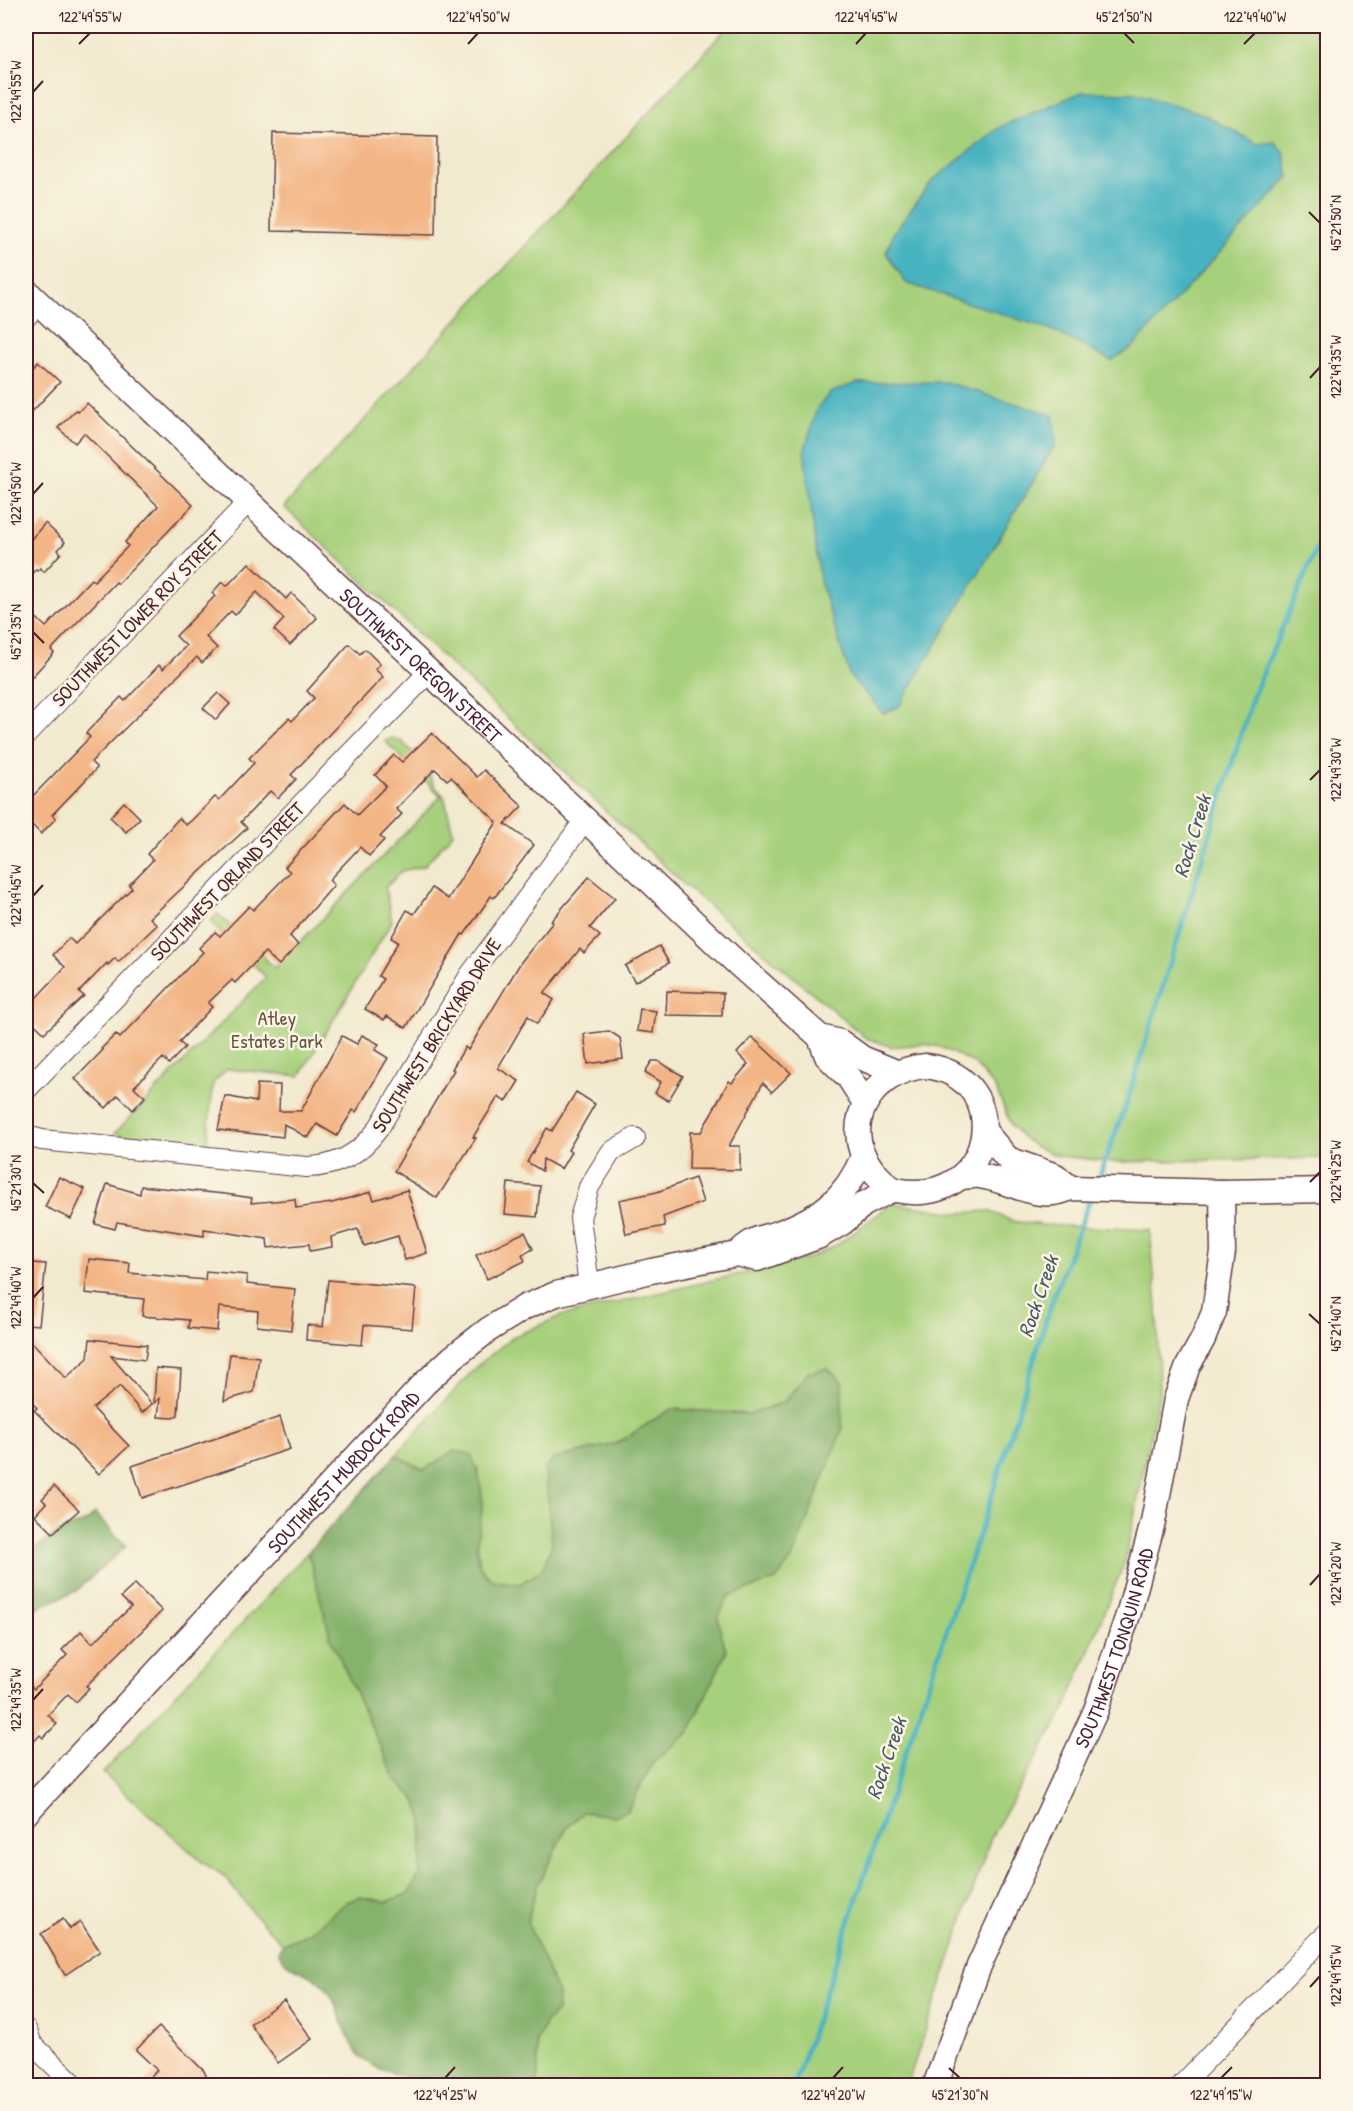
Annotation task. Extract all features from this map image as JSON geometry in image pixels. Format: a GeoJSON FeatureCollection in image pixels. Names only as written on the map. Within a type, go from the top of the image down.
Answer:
{"type":"FeatureCollection","features":[{"type":"Feature","properties":{"kind":"main road","name":"SOUTHWEST OREGON STREET"},"geometry":{"type":"LineString","coordinates":[[30,303],[249,501],[585,819],[820,1037],[827,1056],[849,1078],[865,1103]]}},
{"type":"Feature","properties":{"kind":"main road","name":"SOUTHWEST OREGON STREET"},"geometry":{"type":"LineString","coordinates":[[820,1037],[840,1042],[862,1058],[896,1071],[919,1066],[941,1068],[966,1082],[976,1097],[985,1132],[1008,1159],[1056,1176],[1070,1188]]}},
{"type":"Feature","properties":{"kind":"main road"},"geometry":{"type":"LineString","coordinates":[[896,1071],[873,1091],[865,1103],[858,1128],[863,1157],[869,1167],[893,1189],[924,1192],[939,1190],[961,1177],[976,1157],[985,1132]]}},
{"type":"Feature","properties":{"kind":"main road","name":"SOUTHWEST MURDOCK ROAD"},"geometry":{"type":"LineString","coordinates":[[737,1254],[753,1239],[800,1224],[837,1201],[855,1175],[863,1157]]}},
{"type":"Feature","properties":{"kind":"main road"},"geometry":{"type":"LineString","coordinates":[[961,1177],[979,1176],[1019,1189],[1056,1196],[1070,1188],[1222,1192],[1328,1190]]}},
{"type":"Feature","properties":{"kind":"main road","name":"SOUTHWEST MURDOCK ROAD"},"geometry":{"type":"LineString","coordinates":[[26,1813],[387,1423],[452,1358],[525,1307],[556,1294],[737,1254],[757,1259],[792,1248],[831,1229],[864,1204],[893,1189]]}},
{"type":"Feature","properties":{"kind":"main road","name":"SOUTHWEST TONQUIN ROAD"},"geometry":{"type":"LineString","coordinates":[[935,2085],[979,1966],[1096,1710],[1123,1632],[1153,1522],[1176,1399],[1188,1366],[1203,1339],[1214,1312],[1223,1252],[1222,1192]]}},
{"type":"Feature","properties":{"kind":"street","name":"SOUTHWEST LOWER ROY STREET"},"geometry":{"type":"LineString","coordinates":[[26,735],[249,501]]}},
{"type":"Feature","properties":{"kind":"street","name":"SOUTHWEST ORLAND STREET"},"geometry":{"type":"LineString","coordinates":[[26,1090],[429,672]]}},
{"type":"Feature","properties":{"kind":"street","name":"SOUTHWEST BRICKYARD DRIVE"},"geometry":{"type":"LineString","coordinates":[[26,1136],[42,1140],[306,1167],[322,1167],[349,1157],[369,1141],[378,1129],[470,975],[585,819]]}},
{"type":"Feature","properties":{"kind":"street"},"geometry":{"type":"LineString","coordinates":[[589,1285],[580,1218],[589,1187],[612,1152],[635,1138]]}},
{"type":"Feature","properties":{"kind":"street"},"geometry":{"type":"LineString","coordinates":[[1180,2085],[1328,1932]]}},
{"type":"Feature","properties":{"kind":"street"},"geometry":{"type":"LineString","coordinates":[[26,2029],[32,2044],[76,2085]]}},
{"type":"Feature","properties":{"kind":"green space"},"geometry":{"type":"Polygon","coordinates":[[[729,26],[1327,26],[1327,1158],[1115,1162],[1059,1156],[1036,1147],[1023,1138],[1011,1125],[996,1089],[974,1063],[940,1047],[923,1044],[892,1047],[866,1038],[690,890],[284,507],[729,26]]]}},
{"type":"Feature","properties":{"kind":"green space","name":"Atley Estates Park"},"geometry":{"type":"Polygon","coordinates":[[[393,738],[401,741],[421,760],[437,789],[444,796],[453,833],[424,866],[402,871],[385,888],[392,921],[300,1076],[227,1069],[213,1083],[207,1146],[131,1138],[115,1133],[266,977],[210,922],[218,914],[275,968],[441,796],[385,741],[393,738]]]}},
{"type":"Feature","properties":{"kind":"green space"},"geometry":{"type":"Polygon","coordinates":[[[893,1203],[956,1213],[989,1211],[1012,1221],[1043,1225],[1150,1230],[1157,1307],[1159,1394],[1125,1561],[1065,1709],[991,1837],[907,2085],[538,2086],[537,2042],[546,2022],[557,2011],[558,1994],[527,1922],[537,1886],[566,1829],[583,1812],[614,1816],[627,1811],[654,1761],[688,1733],[726,1653],[717,1619],[728,1596],[776,1580],[808,1373],[784,1402],[749,1414],[671,1409],[618,1443],[554,1459],[545,1469],[553,1544],[542,1570],[520,1584],[492,1580],[480,1566],[477,1540],[482,1508],[478,1468],[454,1451],[424,1470],[396,1455],[477,1366],[513,1337],[561,1316],[812,1257],[838,1244],[893,1203]]]}},
{"type":"Feature","properties":{"kind":"green space"},"geometry":{"type":"Polygon","coordinates":[[[827,1368],[842,1382],[842,1430],[792,1559],[776,1580],[728,1596],[718,1619],[726,1652],[688,1733],[654,1761],[627,1811],[615,1816],[583,1812],[566,1829],[537,1886],[527,1922],[558,1994],[557,2011],[546,2022],[537,2042],[538,2085],[421,2085],[366,2062],[354,2048],[334,2002],[324,1986],[286,1963],[278,1951],[283,1944],[309,1933],[347,1902],[360,1897],[387,1902],[409,1893],[420,1873],[423,1821],[416,1800],[396,1780],[331,1639],[308,1552],[396,1455],[424,1470],[454,1451],[470,1454],[480,1481],[482,1509],[477,1556],[480,1565],[484,1573],[492,1579],[520,1584],[542,1570],[552,1544],[545,1468],[554,1459],[618,1443],[671,1409],[749,1414],[784,1402],[808,1373],[827,1368]]]}},
{"type":"Feature","properties":{"kind":"green space"},"geometry":{"type":"Polygon","coordinates":[[[95,1513],[126,1546],[76,1591],[26,1612],[26,1554],[63,1530],[87,1521],[95,1513]]]}},
{"type":"Feature","properties":{"kind":"green space"},"geometry":{"type":"Polygon","coordinates":[[[308,1552],[331,1639],[396,1780],[416,1800],[423,1821],[420,1873],[409,1893],[387,1902],[360,1897],[347,1902],[309,1933],[283,1944],[252,1912],[224,1876],[202,1862],[103,1773],[308,1552]]]}},
{"type":"Feature","properties":{"kind":"water"},"geometry":{"type":"Polygon","coordinates":[[[1082,92],[1135,93],[1201,113],[1257,144],[1275,142],[1284,153],[1289,177],[1133,347],[1111,361],[1052,330],[906,283],[886,253],[894,232],[932,181],[1000,127],[1082,92]]]}},
{"type":"Feature","properties":{"kind":"water"},"geometry":{"type":"Polygon","coordinates":[[[945,382],[1053,415],[1056,443],[899,707],[883,713],[850,676],[820,581],[804,452],[817,408],[830,393],[857,383],[945,382]]]}},
{"type":"Feature","properties":{"kind":"building"},"geometry":{"type":"Polygon","coordinates":[[[273,133],[437,137],[435,235],[271,231],[273,133]]]}},
{"type":"Feature","properties":{"kind":"building"},"geometry":{"type":"Polygon","coordinates":[[[38,362],[60,382],[26,418],[26,375],[38,362]]]}},
{"type":"Feature","properties":{"kind":"building"},"geometry":{"type":"Polygon","coordinates":[[[87,403],[193,505],[118,584],[116,582],[66,634],[51,650],[54,653],[26,683],[26,608],[46,627],[91,579],[94,581],[128,546],[125,542],[158,506],[84,433],[75,443],[58,428],[76,410],[78,412],[87,403]]]}},
{"type":"Feature","properties":{"kind":"building"},"geometry":{"type":"Polygon","coordinates":[[[45,523],[65,542],[58,550],[61,553],[44,572],[40,568],[37,571],[36,569],[26,580],[26,545],[45,523]]]}},
{"type":"Feature","properties":{"kind":"building"},"geometry":{"type":"Polygon","coordinates":[[[249,563],[286,599],[291,593],[317,618],[290,645],[274,630],[284,619],[257,592],[235,615],[231,611],[206,637],[217,648],[202,663],[197,657],[91,762],[97,768],[52,815],[56,818],[41,834],[26,819],[26,789],[33,796],[90,737],[86,733],[121,697],[125,701],[159,665],[163,669],[186,646],[176,636],[215,596],[212,593],[222,582],[227,586],[249,563]]]}},
{"type":"Feature","properties":{"kind":"building"},"geometry":{"type":"Polygon","coordinates":[[[349,644],[360,654],[365,649],[380,664],[375,669],[383,677],[291,775],[296,779],[278,798],[270,791],[241,822],[247,828],[150,918],[157,925],[118,962],[115,958],[108,965],[107,963],[79,992],[84,996],[44,1033],[26,1016],[26,986],[37,997],[65,967],[53,955],[69,938],[75,944],[132,888],[129,885],[153,860],[147,854],[179,818],[186,825],[215,797],[219,800],[254,763],[249,758],[289,718],[292,721],[314,698],[307,691],[349,644]]]}},
{"type":"Feature","properties":{"kind":"building"},"geometry":{"type":"Polygon","coordinates":[[[218,693],[230,704],[216,720],[203,708],[218,693]]]}},
{"type":"Feature","properties":{"kind":"building"},"geometry":{"type":"Polygon","coordinates":[[[432,733],[477,777],[484,770],[522,806],[505,824],[534,845],[494,898],[491,896],[464,935],[462,934],[406,1028],[387,1016],[384,1020],[365,1009],[383,979],[378,976],[398,942],[391,938],[407,910],[414,914],[432,888],[448,899],[497,822],[451,777],[447,780],[435,769],[396,809],[402,814],[380,837],[384,840],[369,856],[360,847],[329,880],[334,885],[290,936],[298,945],[279,965],[265,952],[235,983],[232,980],[208,1003],[212,1007],[179,1042],[185,1047],[169,1064],[163,1058],[134,1087],[145,1097],[133,1110],[118,1095],[106,1108],[75,1079],[116,1034],[120,1038],[203,952],[199,948],[215,932],[220,936],[249,906],[253,910],[290,872],[285,867],[345,803],[357,815],[386,786],[375,775],[394,755],[402,762],[432,733]]]}},
{"type":"Feature","properties":{"kind":"building"},"geometry":{"type":"Polygon","coordinates":[[[124,802],[140,818],[126,832],[110,817],[124,802]]]}},
{"type":"Feature","properties":{"kind":"building"},"geometry":{"type":"Polygon","coordinates":[[[589,877],[615,898],[590,928],[600,936],[584,953],[580,949],[544,993],[554,1000],[537,1024],[528,1016],[498,1068],[519,1081],[506,1102],[498,1097],[473,1137],[476,1138],[437,1198],[394,1171],[454,1070],[452,1069],[465,1047],[468,1050],[521,962],[553,922],[551,921],[589,877]]]}},
{"type":"Feature","properties":{"kind":"building"},"geometry":{"type":"Polygon","coordinates":[[[659,946],[669,963],[635,982],[625,966],[659,946]]]}},
{"type":"Feature","properties":{"kind":"building"},"geometry":{"type":"Polygon","coordinates":[[[667,991],[723,993],[722,1016],[666,1015],[667,991]]]}},
{"type":"Feature","properties":{"kind":"building"},"geometry":{"type":"Polygon","coordinates":[[[640,1009],[656,1011],[653,1033],[637,1031],[640,1009]]]}},
{"type":"Feature","properties":{"kind":"building"},"geometry":{"type":"Polygon","coordinates":[[[609,1031],[620,1038],[623,1059],[588,1064],[584,1034],[609,1031]]]}},
{"type":"Feature","properties":{"kind":"building"},"geometry":{"type":"Polygon","coordinates":[[[362,1035],[379,1044],[375,1050],[388,1058],[356,1112],[353,1110],[337,1136],[317,1124],[308,1138],[284,1124],[283,1137],[218,1130],[225,1096],[256,1102],[257,1084],[280,1085],[279,1111],[301,1111],[342,1036],[357,1044],[362,1035]]]}},
{"type":"Feature","properties":{"kind":"building"},"geometry":{"type":"Polygon","coordinates":[[[752,1037],[791,1073],[772,1092],[763,1083],[729,1146],[740,1146],[740,1170],[689,1169],[690,1132],[701,1132],[729,1081],[732,1083],[748,1064],[737,1053],[752,1037]]]}},
{"type":"Feature","properties":{"kind":"building"},"geometry":{"type":"Polygon","coordinates":[[[652,1061],[658,1061],[683,1076],[668,1101],[655,1093],[661,1082],[645,1072],[652,1061]]]}},
{"type":"Feature","properties":{"kind":"building"},"geometry":{"type":"Polygon","coordinates":[[[576,1092],[595,1104],[568,1150],[571,1152],[561,1169],[543,1159],[542,1171],[527,1162],[547,1128],[552,1131],[576,1092]]]}},
{"type":"Feature","properties":{"kind":"building"},"geometry":{"type":"Polygon","coordinates":[[[59,1177],[85,1189],[71,1219],[45,1207],[59,1177]]]}},
{"type":"Feature","properties":{"kind":"building"},"geometry":{"type":"Polygon","coordinates":[[[695,1178],[703,1202],[663,1217],[665,1226],[626,1234],[619,1200],[657,1192],[695,1178]]]}},
{"type":"Feature","properties":{"kind":"building"},"geometry":{"type":"Polygon","coordinates":[[[508,1183],[540,1186],[537,1217],[505,1214],[508,1183]]]}},
{"type":"Feature","properties":{"kind":"building"},"geometry":{"type":"Polygon","coordinates":[[[107,1184],[140,1194],[141,1186],[252,1198],[251,1203],[295,1199],[296,1208],[332,1203],[371,1192],[374,1200],[407,1190],[427,1253],[405,1260],[398,1236],[364,1246],[358,1229],[331,1237],[332,1247],[310,1251],[309,1244],[268,1248],[267,1239],[204,1229],[204,1236],[117,1222],[115,1229],[95,1224],[107,1184]]]}},
{"type":"Feature","properties":{"kind":"building"},"geometry":{"type":"Polygon","coordinates":[[[525,1232],[533,1249],[522,1255],[525,1261],[487,1279],[476,1255],[525,1232]]]}},
{"type":"Feature","properties":{"kind":"building"},"geometry":{"type":"Polygon","coordinates":[[[89,1259],[130,1263],[129,1273],[205,1280],[206,1271],[247,1275],[247,1284],[295,1289],[291,1330],[257,1326],[258,1311],[219,1307],[217,1331],[188,1328],[189,1320],[142,1316],[144,1299],[85,1293],[89,1259]]]}},
{"type":"Feature","properties":{"kind":"building"},"geometry":{"type":"Polygon","coordinates":[[[32,1263],[46,1264],[39,1325],[26,1324],[32,1263]]]}},
{"type":"Feature","properties":{"kind":"building"},"geometry":{"type":"Polygon","coordinates":[[[328,1280],[416,1288],[412,1329],[364,1325],[362,1345],[306,1340],[307,1325],[323,1327],[328,1280]]]}},
{"type":"Feature","properties":{"kind":"building"},"geometry":{"type":"Polygon","coordinates":[[[90,1339],[147,1345],[145,1360],[111,1356],[152,1404],[142,1413],[120,1386],[93,1408],[129,1446],[99,1474],[34,1410],[37,1408],[26,1396],[26,1350],[33,1343],[66,1378],[88,1358],[90,1339]]]}},
{"type":"Feature","properties":{"kind":"building"},"geometry":{"type":"Polygon","coordinates":[[[230,1354],[259,1357],[254,1392],[224,1401],[230,1354]]]}},
{"type":"Feature","properties":{"kind":"building"},"geometry":{"type":"Polygon","coordinates":[[[156,1368],[181,1370],[178,1415],[173,1418],[158,1417],[160,1398],[154,1403],[156,1368]]]}},
{"type":"Feature","properties":{"kind":"building"},"geometry":{"type":"Polygon","coordinates":[[[280,1417],[290,1449],[142,1498],[132,1466],[280,1417]]]}},
{"type":"Feature","properties":{"kind":"building"},"geometry":{"type":"Polygon","coordinates":[[[54,1486],[79,1510],[53,1533],[35,1515],[46,1503],[42,1499],[54,1486]]]}},
{"type":"Feature","properties":{"kind":"building"},"geometry":{"type":"Polygon","coordinates":[[[135,1584],[162,1611],[86,1686],[89,1688],[76,1702],[68,1694],[48,1715],[57,1724],[43,1738],[40,1735],[26,1750],[26,1681],[34,1689],[67,1655],[62,1650],[81,1631],[92,1643],[96,1640],[131,1607],[121,1597],[135,1584]]]}},
{"type":"Feature","properties":{"kind":"building"},"geometry":{"type":"Polygon","coordinates":[[[63,1919],[70,1929],[80,1921],[100,1951],[65,1975],[41,1934],[63,1919]]]}},
{"type":"Feature","properties":{"kind":"building"},"geometry":{"type":"Polygon","coordinates":[[[284,2000],[312,2039],[278,2063],[250,2024],[284,2000]]]}},
{"type":"Feature","properties":{"kind":"building"},"geometry":{"type":"Polygon","coordinates":[[[159,2027],[204,2071],[210,2085],[142,2085],[157,2070],[136,2050],[159,2027]]]}},
{"type":"Feature","properties":{"kind":"waterway","name":"Rock Creek"},"geometry":{"type":"LineString","coordinates":[[1097,1182],[1126,1105],[1253,696],[1328,522]]}},
{"type":"Feature","properties":{"kind":"waterway","name":"Rock Creek"},"geometry":{"type":"LineString","coordinates":[[794,2086],[990,1501],[1053,1298],[1092,1194]]}}]}
